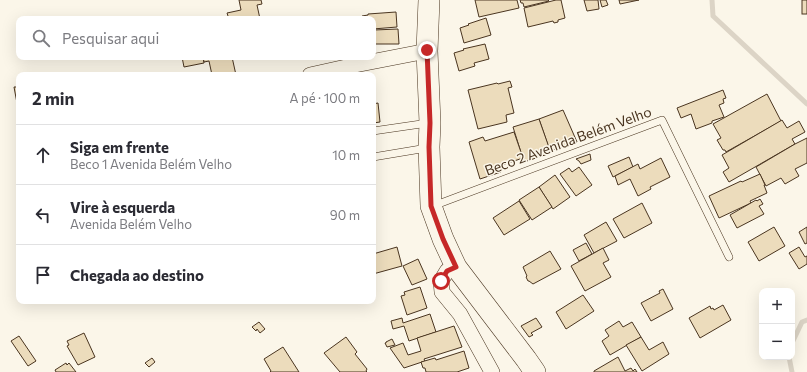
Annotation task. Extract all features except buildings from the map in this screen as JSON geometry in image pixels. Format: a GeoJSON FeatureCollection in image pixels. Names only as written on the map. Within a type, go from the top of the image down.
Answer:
{"type":"FeatureCollection","features":[{"type":"Feature","properties":{"kind":"main road"},"geometry":{"type":"LineString","coordinates":[[429,0],[427,50],[431,206],[443,239],[456,267],[535,372]]}},
{"type":"Feature","properties":{"kind":"street"},"geometry":{"type":"LineString","coordinates":[[324,72],[427,50]]}},
{"type":"Feature","properties":{"kind":"street"},"geometry":{"type":"LineString","coordinates":[[456,267],[447,271],[441,281],[442,292],[460,314],[492,372]]}},
{"type":"Feature","properties":{"kind":"lane","name":"Beco 2 Avenida Belém Velho"},"geometry":{"type":"LineString","coordinates":[[431,206],[662,120],[729,257]]}},
{"type":"Feature","properties":{"kind":"lane"},"geometry":{"type":"LineString","coordinates":[[376,131],[430,123]]}},
{"type":"Feature","properties":{"kind":"lane"},"geometry":{"type":"LineString","coordinates":[[376,156],[429,147]]}},
{"type":"Feature","properties":{"kind":"waterway"},"geometry":{"type":"LineString","coordinates":[[712,0],[713,16],[807,104]]}},
{"type":"Feature","properties":{"kind":"waterway"},"geometry":{"type":"LineString","coordinates":[[795,337],[802,322],[807,320]]}},
{"type":"Feature","properties":{"kind":"waterway"},"geometry":{"type":"LineString","coordinates":[[790,360],[792,372]]}},
{"type":"Feature","properties":{"kind":"route"},"geometry":{"type":"LineString","coordinates":[[427,50],[431,206],[443,239],[456,267],[447,271],[441,281]]}}]}
